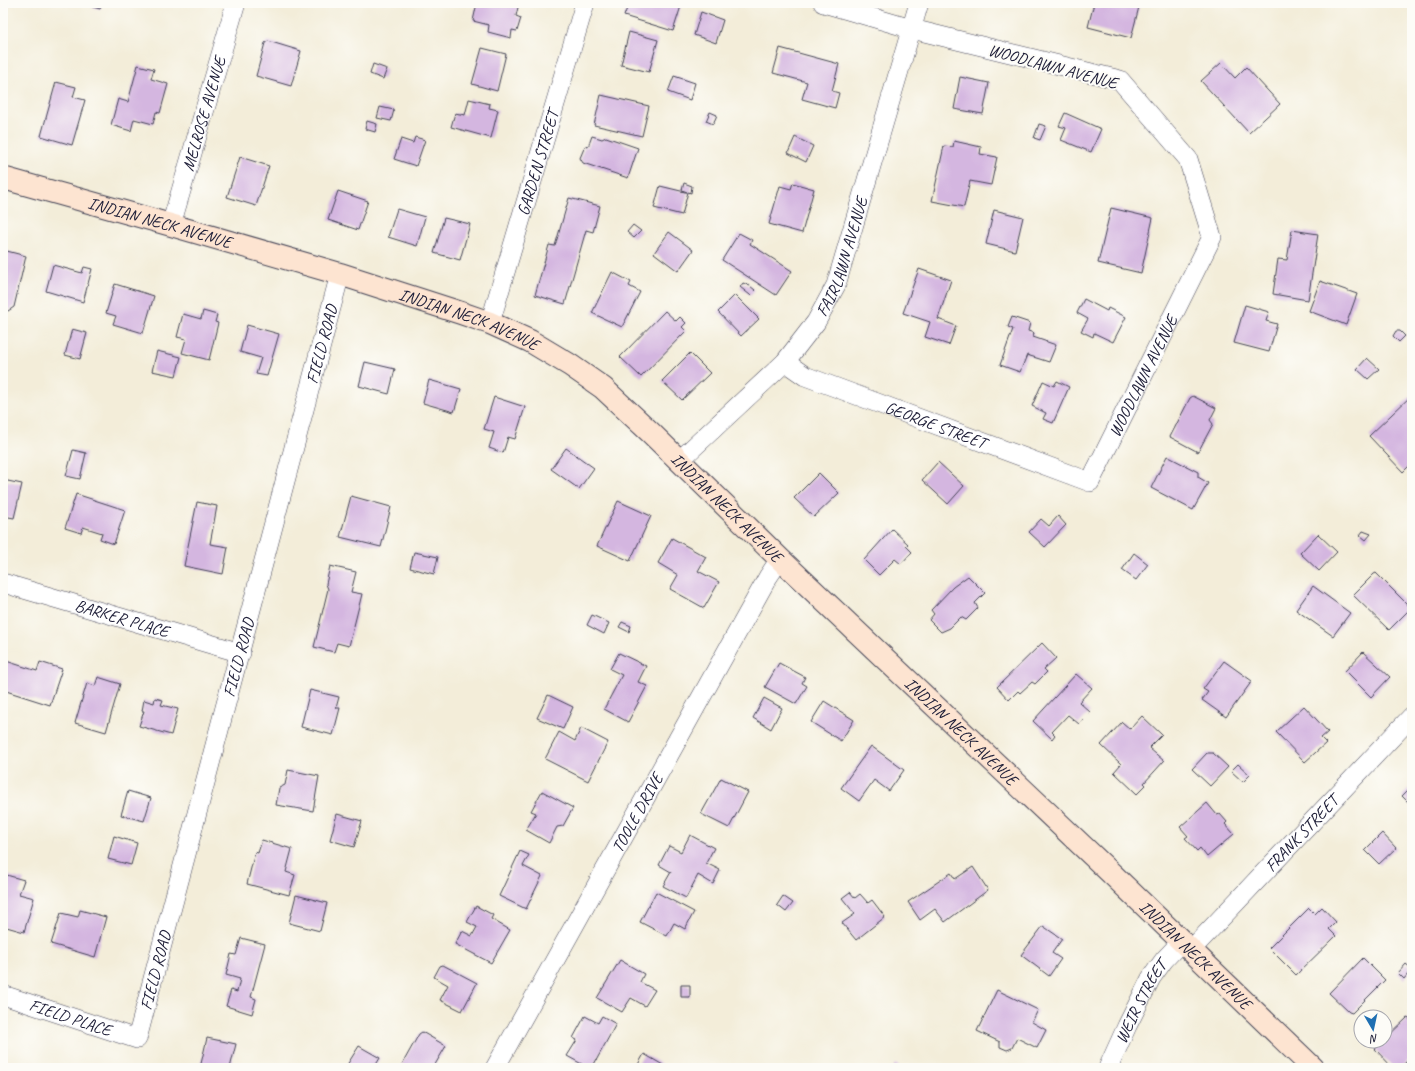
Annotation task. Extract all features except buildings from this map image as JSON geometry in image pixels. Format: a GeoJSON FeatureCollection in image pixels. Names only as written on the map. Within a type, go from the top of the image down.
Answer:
{"type":"FeatureCollection","features":[{"type":"Feature","properties":{"kind":"street","name":"MELROSE AVENUE"},"geometry":{"type":"LineString","coordinates":[[171,225],[236,3]]}},
{"type":"Feature","properties":{"kind":"street","name":"GARDEN STREET"},"geometry":{"type":"LineString","coordinates":[[490,323],[585,3]]}},
{"type":"Feature","properties":{"kind":"street","name":"WOODLAWN AVENUE"},"geometry":{"type":"LineString","coordinates":[[823,3],[912,29],[1120,80],[1188,159],[1212,236],[1090,482]]}},
{"type":"Feature","properties":{"kind":"street","name":"FAIRLAWN AVENUE"},"geometry":{"type":"LineString","coordinates":[[680,460],[785,362],[816,322],[836,285],[919,3]]}},
{"type":"Feature","properties":{"kind":"street","name":"INDIAN NECK AVENUE"},"geometry":{"type":"LineString","coordinates":[[3,178],[340,274],[490,323],[530,341],[570,365],[603,388],[680,460],[780,559],[1313,1068]]}},
{"type":"Feature","properties":{"kind":"street","name":"FIELD ROAD"},"geometry":{"type":"LineString","coordinates":[[137,1040],[340,274]]}},
{"type":"Feature","properties":{"kind":"street","name":"GEORGE STREET"},"geometry":{"type":"LineString","coordinates":[[785,362],[805,376],[1090,482]]}},
{"type":"Feature","properties":{"kind":"street","name":"TOOLE DRIVE"},"geometry":{"type":"LineString","coordinates":[[495,1068],[768,577],[780,559]]}},
{"type":"Feature","properties":{"kind":"street","name":"BARKER PLACE"},"geometry":{"type":"LineString","coordinates":[[3,583],[241,652]]}},
{"type":"Feature","properties":{"kind":"street","name":"FRANK STREET"},"geometry":{"type":"LineString","coordinates":[[1186,946],[1412,716]]}},
{"type":"Feature","properties":{"kind":"street","name":"WEIR STREET"},"geometry":{"type":"LineString","coordinates":[[1108,1068],[1151,978],[1164,960],[1186,946]]}},
{"type":"Feature","properties":{"kind":"street","name":"FIELD PLACE"},"geometry":{"type":"LineString","coordinates":[[3,995],[137,1040]]}}]}
